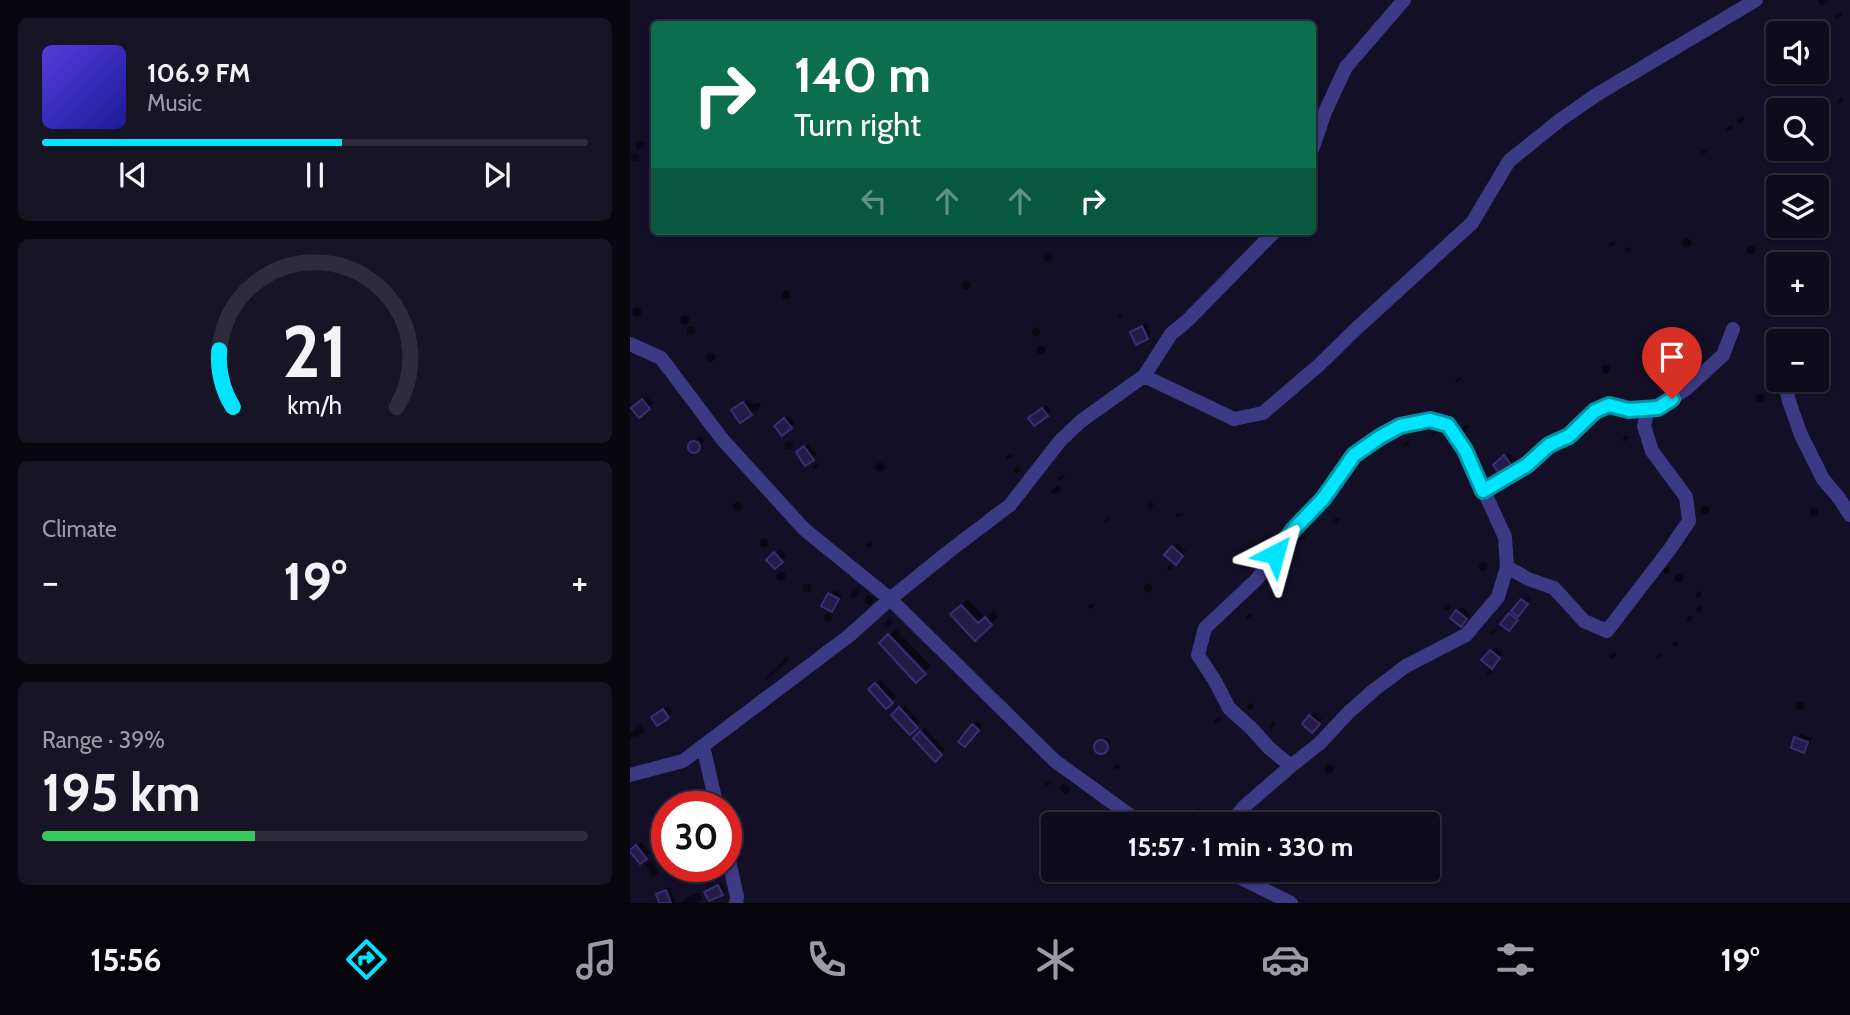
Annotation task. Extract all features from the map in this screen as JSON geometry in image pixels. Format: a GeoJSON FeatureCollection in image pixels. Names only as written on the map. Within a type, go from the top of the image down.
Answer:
{"type":"FeatureCollection","features":[{"type":"Feature","properties":{"kind":"street"},"geometry":{"type":"LineString","coordinates":[[1316,138],[1346,67],[1404,0]]}},
{"type":"Feature","properties":{"kind":"street"},"geometry":{"type":"LineString","coordinates":[[1144,376],[1234,419],[1263,413],[1319,365],[1472,223],[1509,161],[1596,95],[1756,0]]}},
{"type":"Feature","properties":{"kind":"street"},"geometry":{"type":"LineString","coordinates":[[630,775],[683,761],[850,635],[951,549],[1010,506],[1059,441],[1081,421],[1144,376],[1171,334],[1271,235]]}},
{"type":"Feature","properties":{"kind":"street"},"geometry":{"type":"LineString","coordinates":[[1483,491],[1527,465],[1549,445],[1569,436],[1595,411],[1609,405],[1629,410],[1658,408],[1686,389],[1723,355],[1733,329]]}},
{"type":"Feature","properties":{"kind":"street"},"geometry":{"type":"LineString","coordinates":[[630,344],[661,358],[722,439],[804,529],[890,599],[1055,761],[1125,812]]}},
{"type":"Feature","properties":{"kind":"street"},"geometry":{"type":"LineString","coordinates":[[1786,392],[1801,435],[1823,479],[1850,515]]}},
{"type":"Feature","properties":{"kind":"street"},"geometry":{"type":"LineString","coordinates":[[1507,567],[1528,579],[1554,588],[1584,621],[1606,631],[1689,521],[1686,497],[1652,451],[1644,426],[1648,409]]}},
{"type":"Feature","properties":{"kind":"street"},"geometry":{"type":"LineString","coordinates":[[1240,812],[1290,766],[1321,743],[1348,713],[1395,674],[1466,635],[1498,597],[1507,567],[1505,537],[1465,450],[1448,425],[1430,420],[1400,426],[1354,455],[1323,499],[1294,529],[1257,579],[1205,628],[1198,655],[1229,708],[1290,766]]}},
{"type":"Feature","properties":{"kind":"street"},"geometry":{"type":"LineString","coordinates":[[703,746],[713,791]]}},
{"type":"Feature","properties":{"kind":"street"},"geometry":{"type":"LineString","coordinates":[[734,882],[736,903]]}},
{"type":"Feature","properties":{"kind":"street"},"geometry":{"type":"LineString","coordinates":[[1249,882],[1291,903]]}},
{"type":"Feature","properties":{"kind":"building"},"geometry":{"type":"Polygon","coordinates":[[[1142,326],[1148,339],[1136,345],[1130,332],[1142,326]]]}},
{"type":"Feature","properties":{"kind":"building"},"geometry":{"type":"Polygon","coordinates":[[[642,399],[650,409],[639,418],[631,408],[642,399]]]}},
{"type":"Feature","properties":{"kind":"building"},"geometry":{"type":"Polygon","coordinates":[[[743,402],[752,415],[740,423],[731,410],[743,402]]]}},
{"type":"Feature","properties":{"kind":"building"},"geometry":{"type":"Polygon","coordinates":[[[1042,408],[1048,416],[1034,426],[1028,418],[1042,408]]]}},
{"type":"Feature","properties":{"kind":"building"},"geometry":{"type":"Polygon","coordinates":[[[784,418],[792,428],[782,436],[774,426],[784,418]]]}},
{"type":"Feature","properties":{"kind":"building"},"geometry":{"type":"Polygon","coordinates":[[[689,442],[699,442],[699,452],[689,452],[689,442]]]}},
{"type":"Feature","properties":{"kind":"building"},"geometry":{"type":"Polygon","coordinates":[[[804,446],[814,460],[805,466],[796,452],[804,446]]]}},
{"type":"Feature","properties":{"kind":"building"},"geometry":{"type":"Polygon","coordinates":[[[1504,455],[1513,467],[1502,476],[1493,465],[1504,455]]]}},
{"type":"Feature","properties":{"kind":"building"},"geometry":{"type":"Polygon","coordinates":[[[1172,546],[1183,556],[1176,565],[1164,555],[1172,546]]]}},
{"type":"Feature","properties":{"kind":"building"},"geometry":{"type":"Polygon","coordinates":[[[774,552],[783,562],[775,569],[766,560],[774,552]]]}},
{"type":"Feature","properties":{"kind":"building"},"geometry":{"type":"Polygon","coordinates":[[[828,593],[839,599],[832,612],[821,606],[828,593]]]}},
{"type":"Feature","properties":{"kind":"building"},"geometry":{"type":"Polygon","coordinates":[[[1521,599],[1528,604],[1518,617],[1511,611],[1521,599]]]}},
{"type":"Feature","properties":{"kind":"building"},"geometry":{"type":"Polygon","coordinates":[[[961,605],[978,623],[985,617],[992,625],[975,641],[950,614],[961,605]]]}},
{"type":"Feature","properties":{"kind":"building"},"geometry":{"type":"Polygon","coordinates":[[[1456,610],[1467,619],[1461,627],[1450,618],[1456,610]]]}},
{"type":"Feature","properties":{"kind":"building"},"geometry":{"type":"Polygon","coordinates":[[[1509,613],[1518,620],[1509,631],[1500,624],[1509,613]]]}},
{"type":"Feature","properties":{"kind":"building"},"geometry":{"type":"Polygon","coordinates":[[[888,634],[926,674],[916,683],[879,643],[888,634]]]}},
{"type":"Feature","properties":{"kind":"building"},"geometry":{"type":"Polygon","coordinates":[[[1490,650],[1500,658],[1492,669],[1481,660],[1490,650]]]}},
{"type":"Feature","properties":{"kind":"building"},"geometry":{"type":"Polygon","coordinates":[[[875,683],[893,703],[886,709],[868,689],[875,683]]]}},
{"type":"Feature","properties":{"kind":"building"},"geometry":{"type":"Polygon","coordinates":[[[899,707],[918,728],[910,735],[891,715],[899,707]]]}},
{"type":"Feature","properties":{"kind":"building"},"geometry":{"type":"Polygon","coordinates":[[[663,709],[669,718],[657,726],[651,717],[663,709]]]}},
{"type":"Feature","properties":{"kind":"building"},"geometry":{"type":"Polygon","coordinates":[[[1309,715],[1320,724],[1312,733],[1302,724],[1309,715]]]}},
{"type":"Feature","properties":{"kind":"building"},"geometry":{"type":"Polygon","coordinates":[[[972,724],[979,730],[965,747],[958,742],[972,724]]]}},
{"type":"Feature","properties":{"kind":"building"},"geometry":{"type":"Polygon","coordinates":[[[920,731],[942,755],[935,762],[913,738],[920,731]]]}},
{"type":"Feature","properties":{"kind":"building"},"geometry":{"type":"Polygon","coordinates":[[[1794,737],[1808,742],[1804,753],[1791,748],[1794,737]]]}},
{"type":"Feature","properties":{"kind":"building"},"geometry":{"type":"Polygon","coordinates":[[[1101,740],[1106,742],[1106,752],[1101,754],[1096,752],[1094,747],[1096,742],[1101,740]]]}},
{"type":"Feature","properties":{"kind":"building"},"geometry":{"type":"Polygon","coordinates":[[[636,845],[647,859],[640,864],[630,852],[636,845]]]}},
{"type":"Feature","properties":{"kind":"building"},"geometry":{"type":"Polygon","coordinates":[[[718,885],[723,895],[709,901],[704,892],[718,885]]]}},
{"type":"Feature","properties":{"kind":"building"},"geometry":{"type":"Polygon","coordinates":[[[666,890],[671,903],[659,903],[656,894],[666,890]]]}},
{"type":"Feature","properties":{"kind":"route"},"geometry":{"type":"LineString","coordinates":[[1275,554],[1294,529],[1323,499],[1354,455],[1400,426],[1430,420],[1448,425],[1465,450],[1483,491],[1527,465],[1549,445],[1569,436],[1595,411],[1609,405],[1629,410],[1658,408],[1672,399]]}}]}
